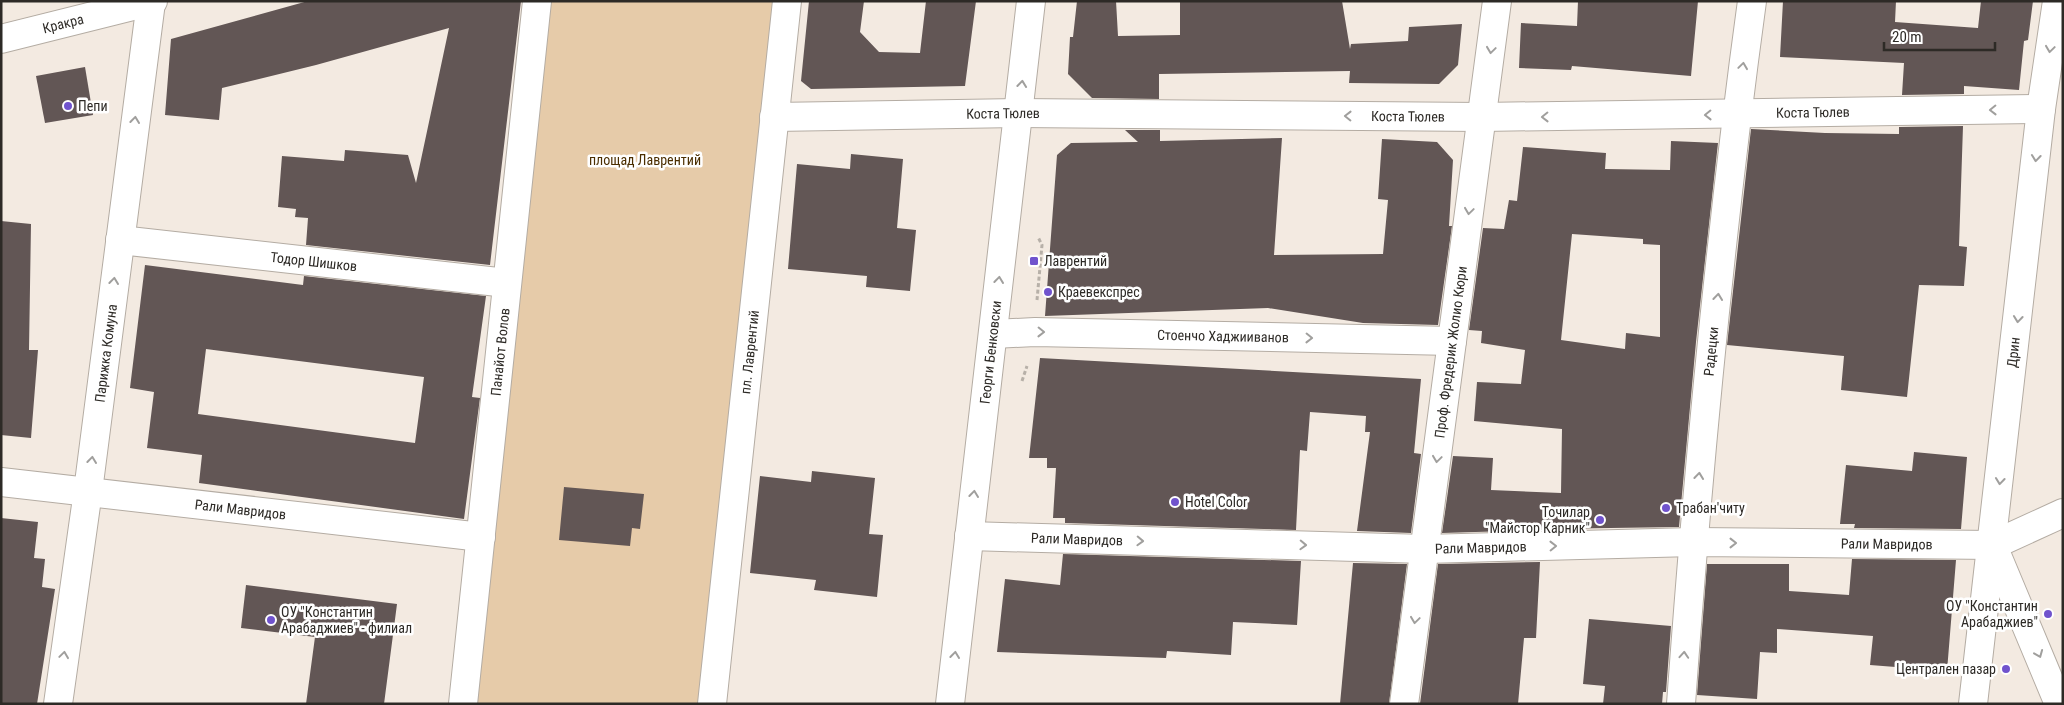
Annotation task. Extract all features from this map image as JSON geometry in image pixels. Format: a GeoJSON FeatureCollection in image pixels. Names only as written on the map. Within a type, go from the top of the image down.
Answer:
{"type":"FeatureCollection","features":[{"type":"Feature","properties":{"kind":"street","name":"Панайот Волов"},"geometry":{"type":"LineString","coordinates":[[463,704],[537,1]]}},
{"type":"Feature","properties":{"kind":"street","name":"пл. Лаврентий"},"geometry":{"type":"LineString","coordinates":[[712,704],[787,1]]}},
{"type":"Feature","properties":{"kind":"street","name":"Георги Бенковски"},"geometry":{"type":"LineString","coordinates":[[950,704],[1031,1]]}},
{"type":"Feature","properties":{"kind":"street","name":"Проф. Фредерик Жолио Кюри"},"geometry":{"type":"LineString","coordinates":[[1404,704],[1497,1]]}},
{"type":"Feature","properties":{"kind":"street","name":"Радецки"},"geometry":{"type":"LineString","coordinates":[[1681,704],[1693,542],[1737,114],[1752,1]]}},
{"type":"Feature","properties":{"kind":"street","name":"Дрин"},"geometry":{"type":"LineString","coordinates":[[1974,704],[2041,110],[2057,1]]}},
{"type":"Feature","properties":{"kind":"street","name":"Кракра"},"geometry":{"type":"LineString","coordinates":[[1,39],[152,2]]}},
{"type":"Feature","properties":{"kind":"street","name":"Парижка Комуна"},"geometry":{"type":"LineString","coordinates":[[58,704],[152,2]]}},
{"type":"Feature","properties":{"kind":"street","name":"Коста Тюлев"},"geometry":{"type":"LineString","coordinates":[[774,117],[1019,113],[1482,117],[2041,110]]}},
{"type":"Feature","properties":{"kind":"street","name":"Тодор Шишков"},"geometry":{"type":"LineString","coordinates":[[120,240],[507,283]]}},
{"type":"Feature","properties":{"kind":"street","name":"Стоенчо Хаджииванов"},"geometry":{"type":"LineString","coordinates":[[993,334],[1034,332],[1452,341]]}},
{"type":"Feature","properties":{"kind":"street","name":"Рали Мавридов"},"geometry":{"type":"LineString","coordinates":[[1,482],[481,537]]}},
{"type":"Feature","properties":{"kind":"street"},"geometry":{"type":"LineString","coordinates":[[2059,704],[1993,545],[2063,513]]}},
{"type":"Feature","properties":{"kind":"street","name":"Рали Мавридов"},"geometry":{"type":"LineString","coordinates":[[969,536],[1425,549],[1693,542],[1993,545]]}},
{"type":"Feature","properties":{"kind":"green space","name":"площад Лаврентий"},"geometry":{"type":"Polygon","coordinates":[[[547,1],[777,1],[703,704],[474,704],[547,1]]]}},
{"type":"Feature","properties":{"kind":"building"},"geometry":{"type":"Polygon","coordinates":[[[308,1],[521,1],[490,265],[306,245],[308,218],[295,217],[296,209],[278,207],[282,156],[344,161],[345,150],[408,155],[416,183],[449,28],[316,65],[222,88],[219,120],[165,115],[171,39],[308,1]]]}},
{"type":"Feature","properties":{"kind":"building"},"geometry":{"type":"Polygon","coordinates":[[[809,1],[864,1],[860,32],[879,52],[920,53],[926,1],[976,1],[965,86],[811,89],[801,81],[809,1]]]}},
{"type":"Feature","properties":{"kind":"building"},"geometry":{"type":"Polygon","coordinates":[[[1077,1],[1116,1],[1118,36],[1180,35],[1180,1],[1342,1],[1350,49],[1351,44],[1408,41],[1409,27],[1462,24],[1458,65],[1439,84],[1349,83],[1350,71],[1159,74],[1159,99],[1092,98],[1068,74],[1070,37],[1073,37],[1077,1]]]}},
{"type":"Feature","properties":{"kind":"building"},"geometry":{"type":"Polygon","coordinates":[[[1578,1],[1698,1],[1691,76],[1572,66],[1571,70],[1519,68],[1521,23],[1577,26],[1578,1]]]}},
{"type":"Feature","properties":{"kind":"building"},"geometry":{"type":"Polygon","coordinates":[[[1783,1],[1896,1],[1895,22],[1978,28],[1981,1],[2033,1],[2028,40],[2024,41],[2019,90],[1964,86],[1964,94],[1902,95],[1904,63],[1780,57],[1783,1]]]}},
{"type":"Feature","properties":{"kind":"building"},"geometry":{"type":"Polygon","coordinates":[[[85,67],[93,115],[45,123],[36,76],[85,67]]]}},
{"type":"Feature","properties":{"kind":"building"},"geometry":{"type":"Polygon","coordinates":[[[1963,126],[1959,246],[1967,247],[1964,286],[1919,285],[1907,397],[1841,390],[1844,356],[1727,345],[1751,129],[1899,134],[1899,127],[1963,126]]]}},
{"type":"Feature","properties":{"kind":"building"},"geometry":{"type":"Polygon","coordinates":[[[1125,130],[1160,130],[1160,141],[1282,138],[1274,255],[1383,254],[1388,200],[1378,199],[1382,139],[1437,142],[1453,160],[1449,226],[1452,226],[1438,325],[1363,323],[1268,308],[1045,316],[1057,155],[1071,143],[1138,142],[1125,130]]]}},
{"type":"Feature","properties":{"kind":"building"},"geometry":{"type":"Polygon","coordinates":[[[1671,141],[1718,143],[1696,342],[1679,527],[1442,533],[1453,456],[1493,458],[1491,490],[1561,493],[1562,429],[1474,421],[1477,382],[1521,384],[1525,350],[1481,343],[1482,331],[1469,330],[1483,228],[1504,229],[1509,200],[1517,201],[1523,147],[1606,153],[1605,169],[1670,170],[1671,141]],[[1572,234],[1561,340],[1625,349],[1626,333],[1660,337],[1660,245],[1643,244],[1643,239],[1572,234]]]}},
{"type":"Feature","properties":{"kind":"building"},"geometry":{"type":"Polygon","coordinates":[[[851,154],[903,159],[897,228],[916,230],[910,291],[866,287],[867,276],[788,269],[797,164],[850,169],[851,154]]]}},
{"type":"Feature","properties":{"kind":"building"},"geometry":{"type":"Polygon","coordinates":[[[1,221],[31,224],[29,350],[38,350],[31,438],[1,435],[1,221]]]}},
{"type":"Feature","properties":{"kind":"building"},"geometry":{"type":"Polygon","coordinates":[[[145,265],[303,285],[304,276],[486,296],[472,397],[480,398],[464,519],[199,483],[202,455],[147,448],[154,392],[130,388],[145,265]],[[206,349],[198,414],[415,443],[424,377],[206,349]]]}},
{"type":"Feature","properties":{"kind":"building"},"geometry":{"type":"Polygon","coordinates":[[[1040,358],[1421,379],[1414,453],[1421,454],[1411,533],[1357,531],[1370,432],[1365,432],[1366,416],[1310,412],[1307,451],[1300,450],[1296,530],[1065,523],[1065,518],[1053,518],[1056,468],[1047,468],[1047,458],[1029,458],[1040,358]]]}},
{"type":"Feature","properties":{"kind":"building"},"geometry":{"type":"Polygon","coordinates":[[[1914,452],[1967,457],[1961,529],[1854,528],[1855,524],[1840,524],[1846,465],[1912,471],[1914,452]]]}},
{"type":"Feature","properties":{"kind":"building"},"geometry":{"type":"Polygon","coordinates":[[[812,471],[875,478],[869,534],[883,535],[877,597],[814,590],[816,580],[750,573],[760,476],[811,482],[812,471]]]}},
{"type":"Feature","properties":{"kind":"building"},"geometry":{"type":"Polygon","coordinates":[[[564,487],[644,494],[640,529],[632,528],[630,546],[559,540],[564,487]]]}},
{"type":"Feature","properties":{"kind":"building"},"geometry":{"type":"Polygon","coordinates":[[[1,518],[38,522],[34,558],[45,559],[42,587],[55,589],[37,704],[1,704],[1,518]]]}},
{"type":"Feature","properties":{"kind":"building"},"geometry":{"type":"Polygon","coordinates":[[[1063,554],[1301,561],[1297,625],[1233,622],[1231,655],[1167,651],[1166,658],[997,652],[1005,579],[1060,585],[1063,554]]]}},
{"type":"Feature","properties":{"kind":"building"},"geometry":{"type":"Polygon","coordinates":[[[1852,559],[1956,560],[1947,671],[1870,665],[1873,636],[1777,629],[1777,653],[1760,652],[1757,699],[1697,695],[1707,564],[1789,564],[1789,591],[1849,595],[1852,559]]]}},
{"type":"Feature","properties":{"kind":"building"},"geometry":{"type":"Polygon","coordinates":[[[1540,562],[1536,638],[1524,638],[1518,704],[1420,704],[1438,564],[1540,562]]]}},
{"type":"Feature","properties":{"kind":"building"},"geometry":{"type":"Polygon","coordinates":[[[1353,563],[1407,564],[1389,704],[1340,704],[1353,563]]]}},
{"type":"Feature","properties":{"kind":"building"},"geometry":{"type":"Polygon","coordinates":[[[246,585],[397,604],[384,704],[306,704],[315,637],[241,628],[246,585]]]}},
{"type":"Feature","properties":{"kind":"building"},"geometry":{"type":"Polygon","coordinates":[[[1589,619],[1671,626],[1666,692],[1663,692],[1662,704],[1603,704],[1605,686],[1583,684],[1589,619]]]}},
{"type":"Feature","properties":{"kind":"place","name":"Пепи"},"geometry":{"type":"Point","coordinates":[68,106]}},
{"type":"Feature","properties":{"kind":"place","name":"Лаврентий"},"geometry":{"type":"Point","coordinates":[1034,261]}},
{"type":"Feature","properties":{"kind":"place","name":"Краевекспрес"},"geometry":{"type":"Point","coordinates":[1048,292]}},
{"type":"Feature","properties":{"kind":"place","name":"Hotel Color"},"geometry":{"type":"Point","coordinates":[1175,502]}},
{"type":"Feature","properties":{"kind":"place","name":"Трабан'читу"},"geometry":{"type":"Point","coordinates":[1666,508]}},
{"type":"Feature","properties":{"kind":"place","name":"Точилар \"Майстор Карник\""},"geometry":{"type":"Point","coordinates":[1600,520]}},
{"type":"Feature","properties":{"kind":"place","name":"ОУ \"Константин Арабаджиев\""},"geometry":{"type":"Point","coordinates":[2048,614]}},
{"type":"Feature","properties":{"kind":"place","name":"ОУ \"Константин Арабаджиев\" - филиал"},"geometry":{"type":"Point","coordinates":[271,620]}},
{"type":"Feature","properties":{"kind":"place","name":"Централен пазар"},"geometry":{"type":"Point","coordinates":[2006,669]}}]}
